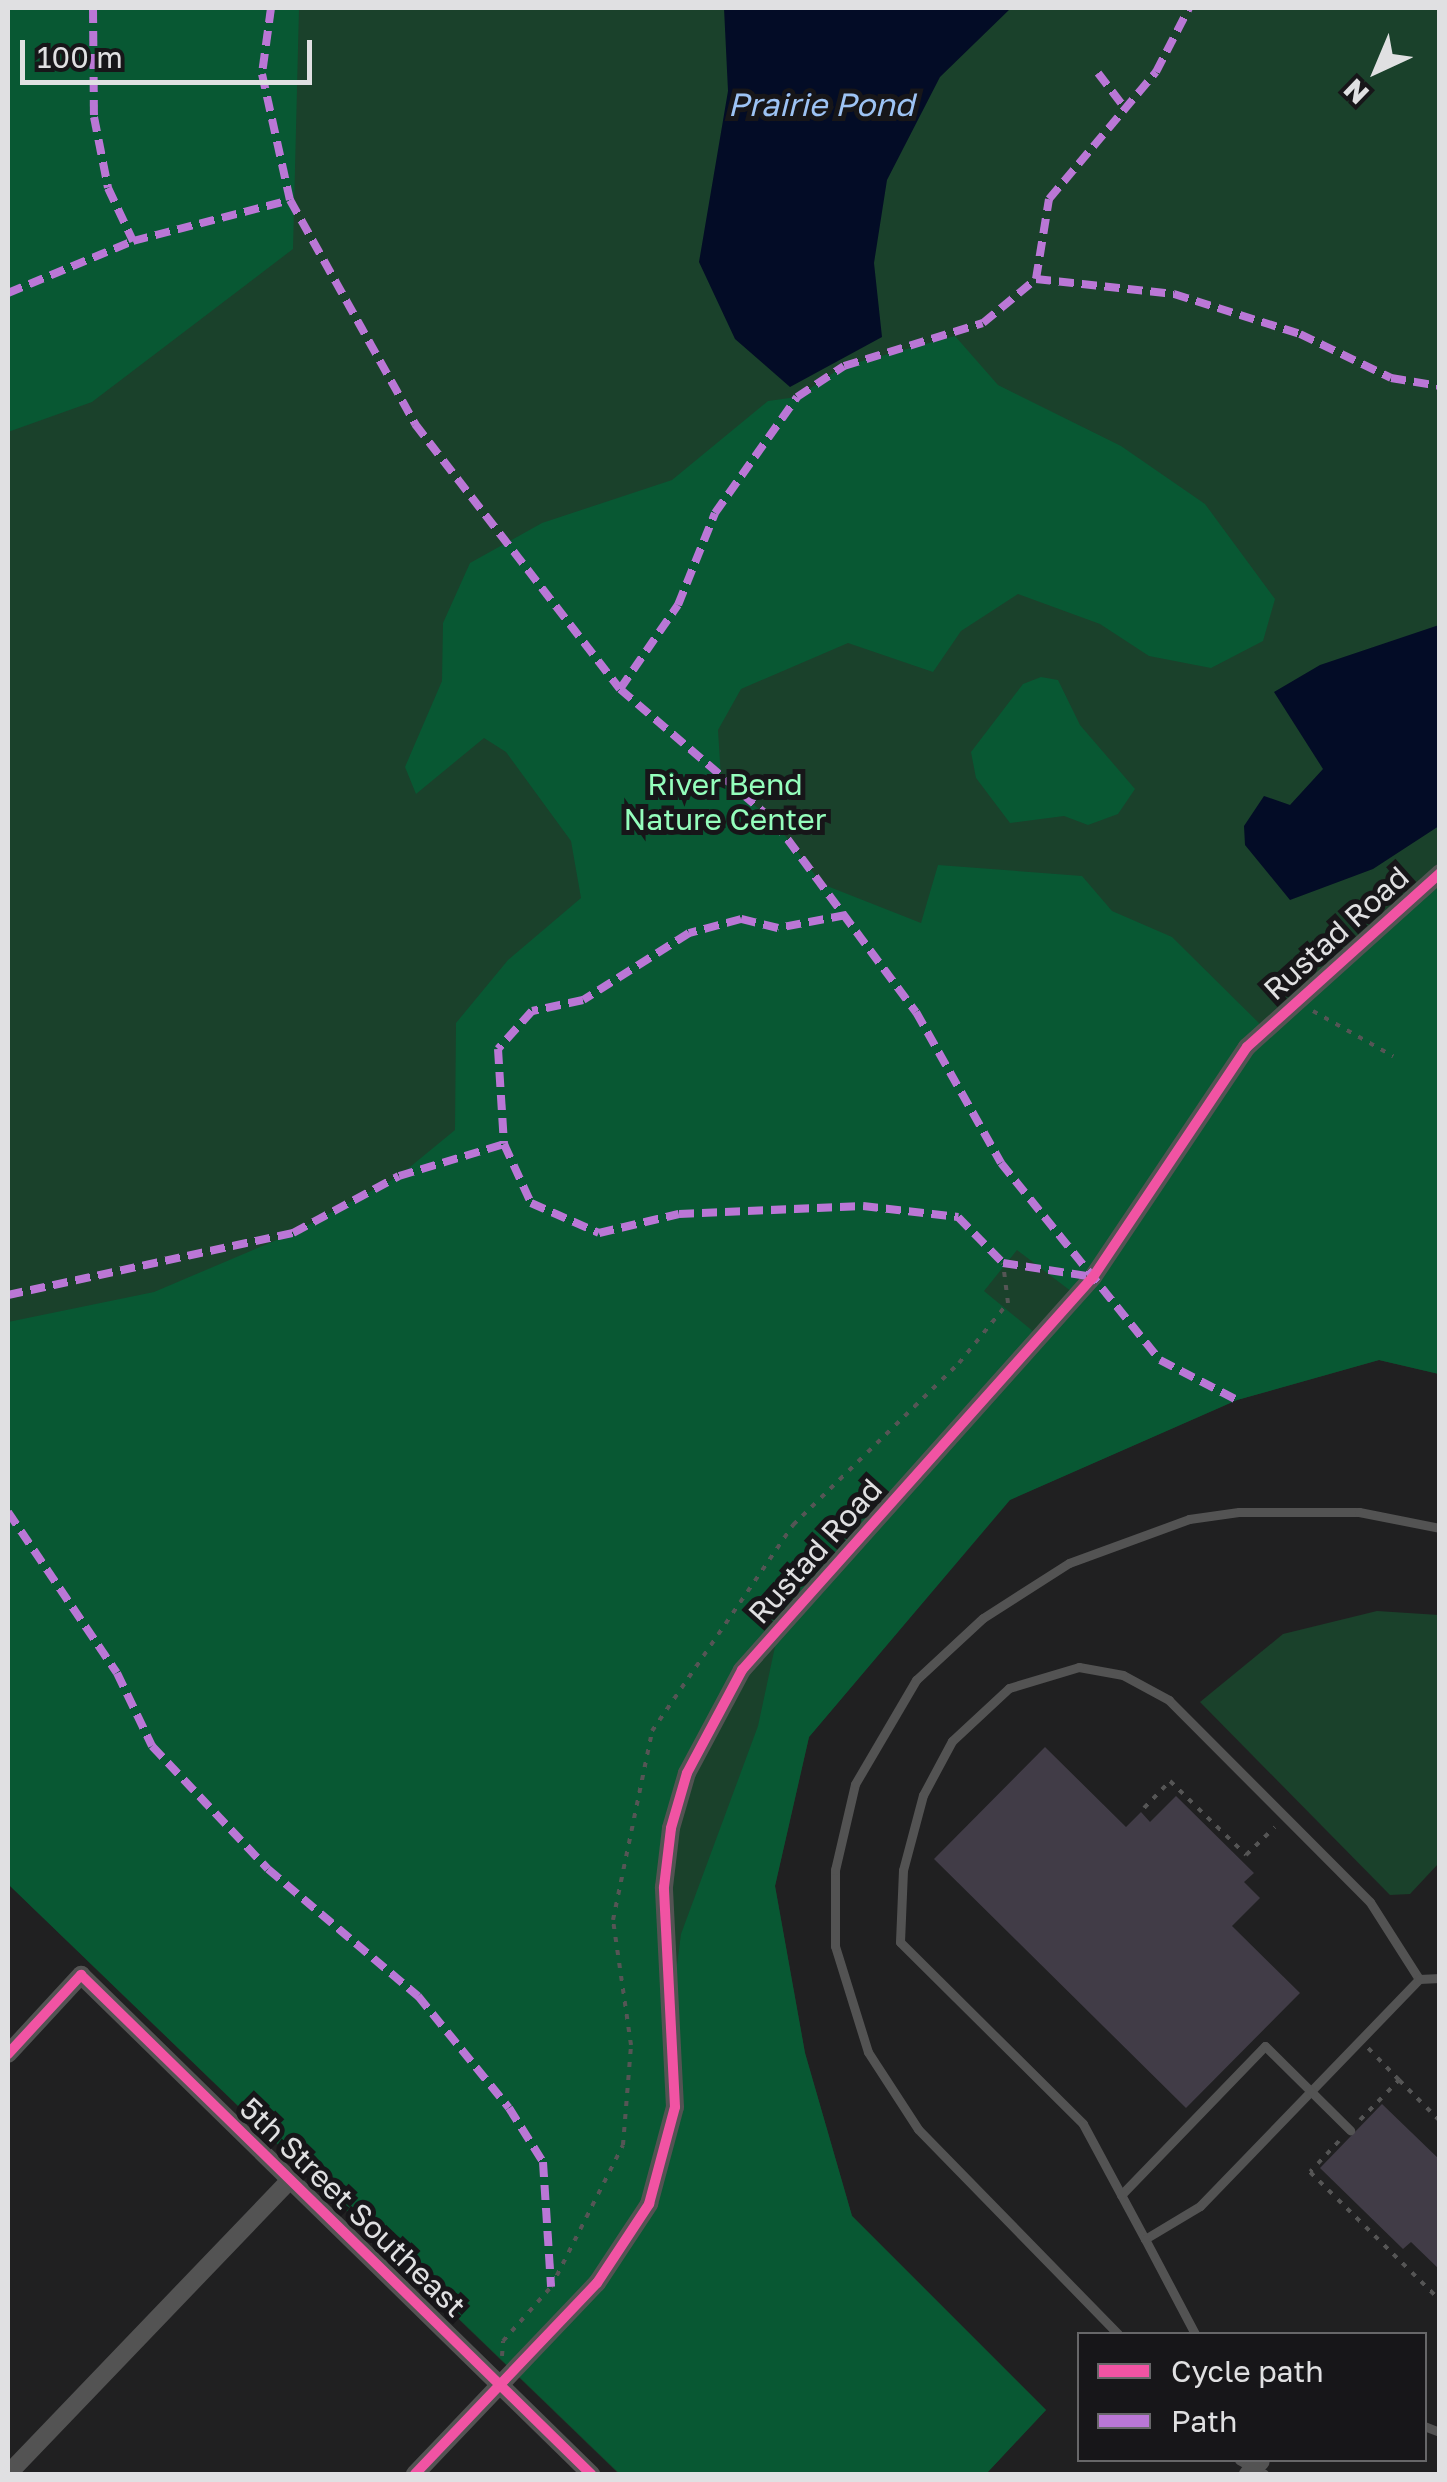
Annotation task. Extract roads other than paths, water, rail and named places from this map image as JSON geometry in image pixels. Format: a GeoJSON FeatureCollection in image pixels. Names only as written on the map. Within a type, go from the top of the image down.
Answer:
{"type":"FeatureCollection","features":[{"type":"Feature","properties":{"kind":"street","name":"Rustad Road"},"geometry":{"type":"LineString","coordinates":[[415,2474],[626,2244],[665,2156],[676,2059],[664,1887],[671,1828],[711,1720],[767,1640],[1093,1277],[1205,1098],[1296,1001],[1440,873]]}},
{"type":"Feature","properties":{"kind":"street","name":"5th Street Southeast"},"geometry":{"type":"LineString","coordinates":[[8,2054],[81,1974],[591,2474]]}},
{"type":"Feature","properties":{"kind":"street"},"geometry":{"type":"LineString","coordinates":[[8,2474],[288,2181]]}},
{"type":"Feature","properties":{"kind":"lane"},"geometry":{"type":"LineString","coordinates":[[1116,2332],[918,2129],[868,2052],[835,1946],[835,1870],[855,1784],[916,1680],[983,1618],[1070,1563],[1189,1518],[1239,1512],[1339,1511],[1440,1528]]}},
{"type":"Feature","properties":{"kind":"lane"},"geometry":{"type":"LineString","coordinates":[[1194,2332],[1083,2124],[900,1942],[903,1870],[923,1796],[952,1742],[992,1701],[1033,1676],[1079,1667],[1122,1675],[1170,1700],[1370,1902],[1420,1979]]}},
{"type":"Feature","properties":{"kind":"lane"},"geometry":{"type":"LineString","coordinates":[[1146,2239],[1200,2206],[1420,1979],[1440,1978]]}},
{"type":"Feature","properties":{"kind":"lane"},"geometry":{"type":"LineString","coordinates":[[1121,2194],[1265,2046],[1350,2130]]}},
{"type":"Feature","properties":{"kind":"water","name":"Prairie Pond"},"geometry":{"type":"Polygon","coordinates":[[[724,8],[1011,8],[940,77],[887,180],[874,263],[882,337],[790,387],[735,339],[699,262],[728,91],[724,8]]]}},
{"type":"Feature","properties":{"kind":"water"},"geometry":{"type":"Polygon","coordinates":[[[1439,625],[1439,826],[1373,869],[1290,900],[1245,845],[1244,826],[1264,796],[1290,805],[1323,769],[1274,692],[1320,665],[1439,625]]]}},
{"type":"Feature","properties":{"kind":"park label","name":"River Bend Nature Center"},"geometry":{"type":"Point","coordinates":[725,801]}}]}
